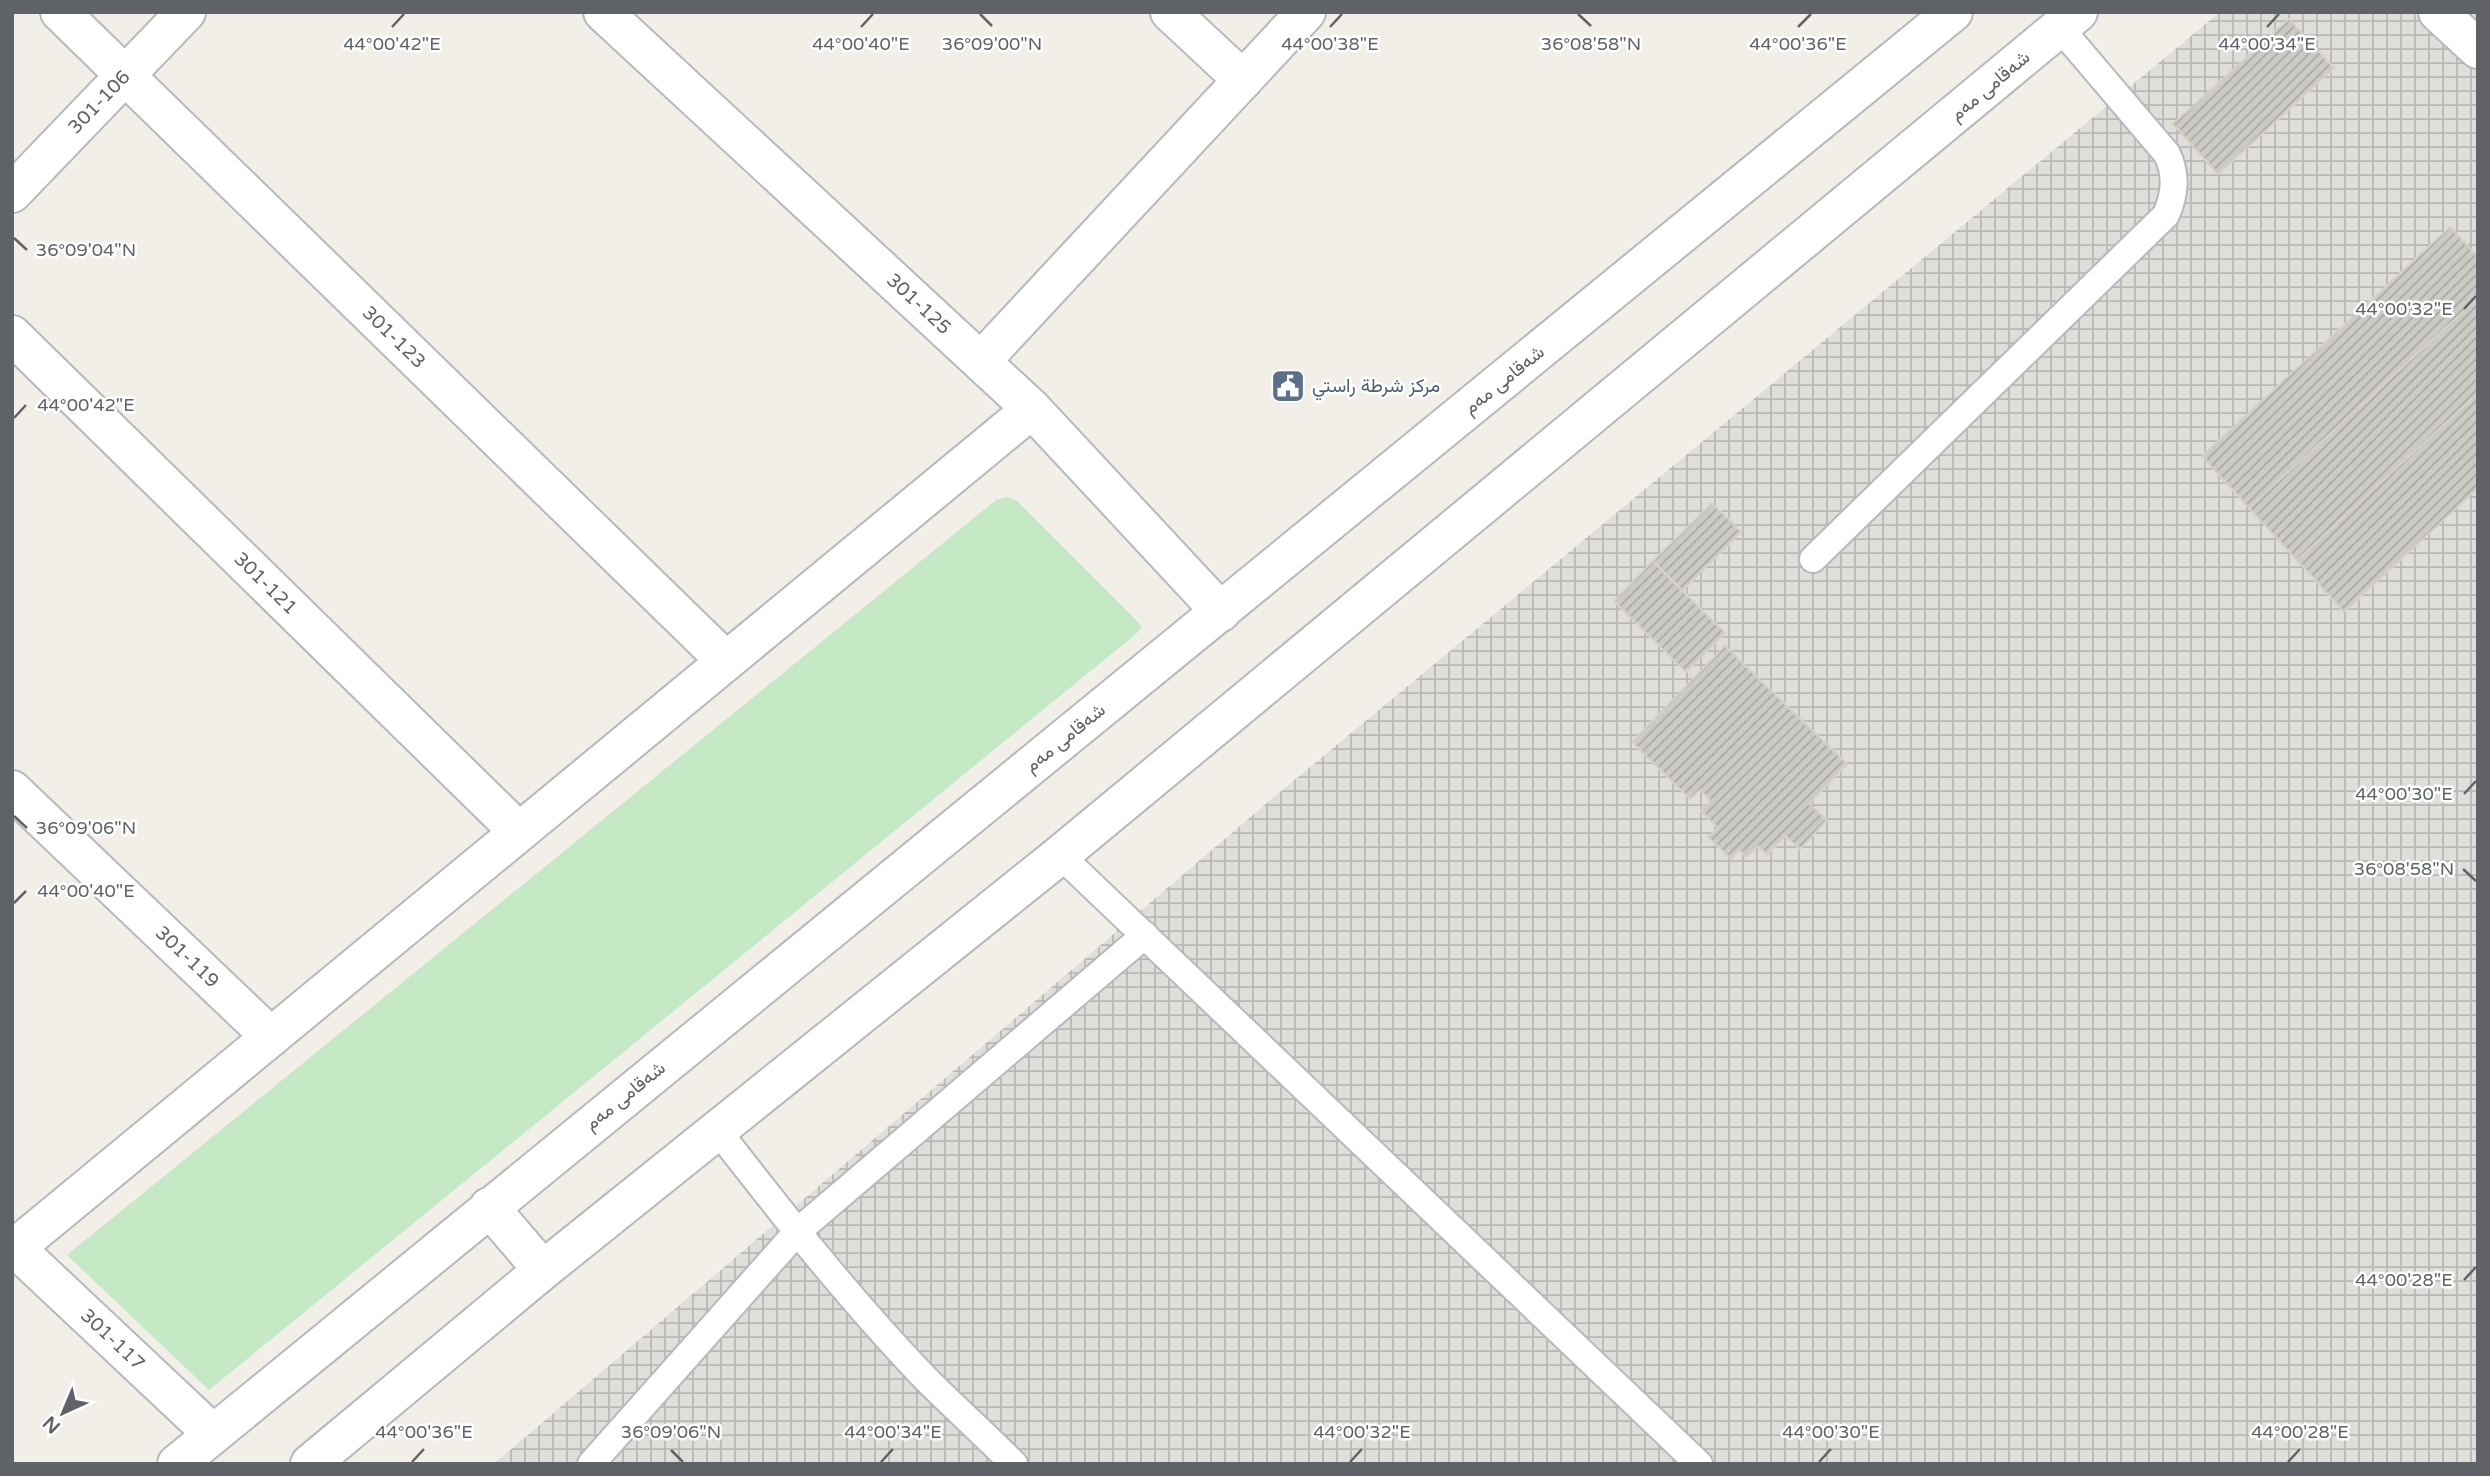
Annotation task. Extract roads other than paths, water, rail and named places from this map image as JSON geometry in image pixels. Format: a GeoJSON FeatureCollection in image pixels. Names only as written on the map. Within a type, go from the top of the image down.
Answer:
{"type":"FeatureCollection","features":[{"type":"Feature","properties":{"kind":"street","name":"301-123"},"geometry":{"type":"LineString","coordinates":[[60,12],[726,661]]}},
{"type":"Feature","properties":{"kind":"street","name":"301-106"},"geometry":{"type":"LineString","coordinates":[[12,193],[186,12]]}},
{"type":"Feature","properties":{"kind":"street","name":"301-125"},"geometry":{"type":"LineString","coordinates":[[603,12],[1032,409],[1221,612]]}},
{"type":"Feature","properties":{"kind":"street"},"geometry":{"type":"LineString","coordinates":[[1170,12],[1242,80]]}},
{"type":"Feature","properties":{"kind":"street"},"geometry":{"type":"LineString","coordinates":[[981,361],[1306,12]]}},
{"type":"Feature","properties":{"kind":"street","name":"شەقامی مەم"},"geometry":{"type":"LineString","coordinates":[[177,1464],[1953,12]]}},
{"type":"Feature","properties":{"kind":"street"},"geometry":{"type":"LineString","coordinates":[[2438,12],[2478,49]]}},
{"type":"Feature","properties":{"kind":"street","name":"شەقامی مەم"},"geometry":{"type":"LineString","coordinates":[[310,1464],[543,1270],[1060,855],[2069,20]]}},
{"type":"Feature","properties":{"kind":"street","name":"301-121"},"geometry":{"type":"LineString","coordinates":[[12,335],[519,832]]}},
{"type":"Feature","properties":{"kind":"street"},"geometry":{"type":"LineString","coordinates":[[14,1247],[1032,409]]}},
{"type":"Feature","properties":{"kind":"street","name":"301-119"},"geometry":{"type":"LineString","coordinates":[[12,790],[271,1037]]}},
{"type":"Feature","properties":{"kind":"street"},"geometry":{"type":"LineString","coordinates":[[489,1207],[543,1270]]}},
{"type":"Feature","properties":{"kind":"street","name":"301-117"},"geometry":{"type":"LineString","coordinates":[[14,1247],[213,1434]]}},
{"type":"Feature","properties":{"kind":"lane"},"geometry":{"type":"LineString","coordinates":[[1813,559],[2166,215],[2171,203],[2174,174],[2167,154],[2069,20]]}},
{"type":"Feature","properties":{"kind":"lane"},"geometry":{"type":"LineString","coordinates":[[1060,855],[1699,1464]]}},
{"type":"Feature","properties":{"kind":"lane"},"geometry":{"type":"LineString","coordinates":[[591,1464],[797,1232],[1145,936]]}},
{"type":"Feature","properties":{"kind":"lane"},"geometry":{"type":"LineString","coordinates":[[718,1131],[797,1232],[926,1379],[1014,1464]]}},
{"type":"Feature","properties":{"kind":"place","name":"مركز شرطة راستي"},"geometry":{"type":"Point","coordinates":[1288,386]}}]}
